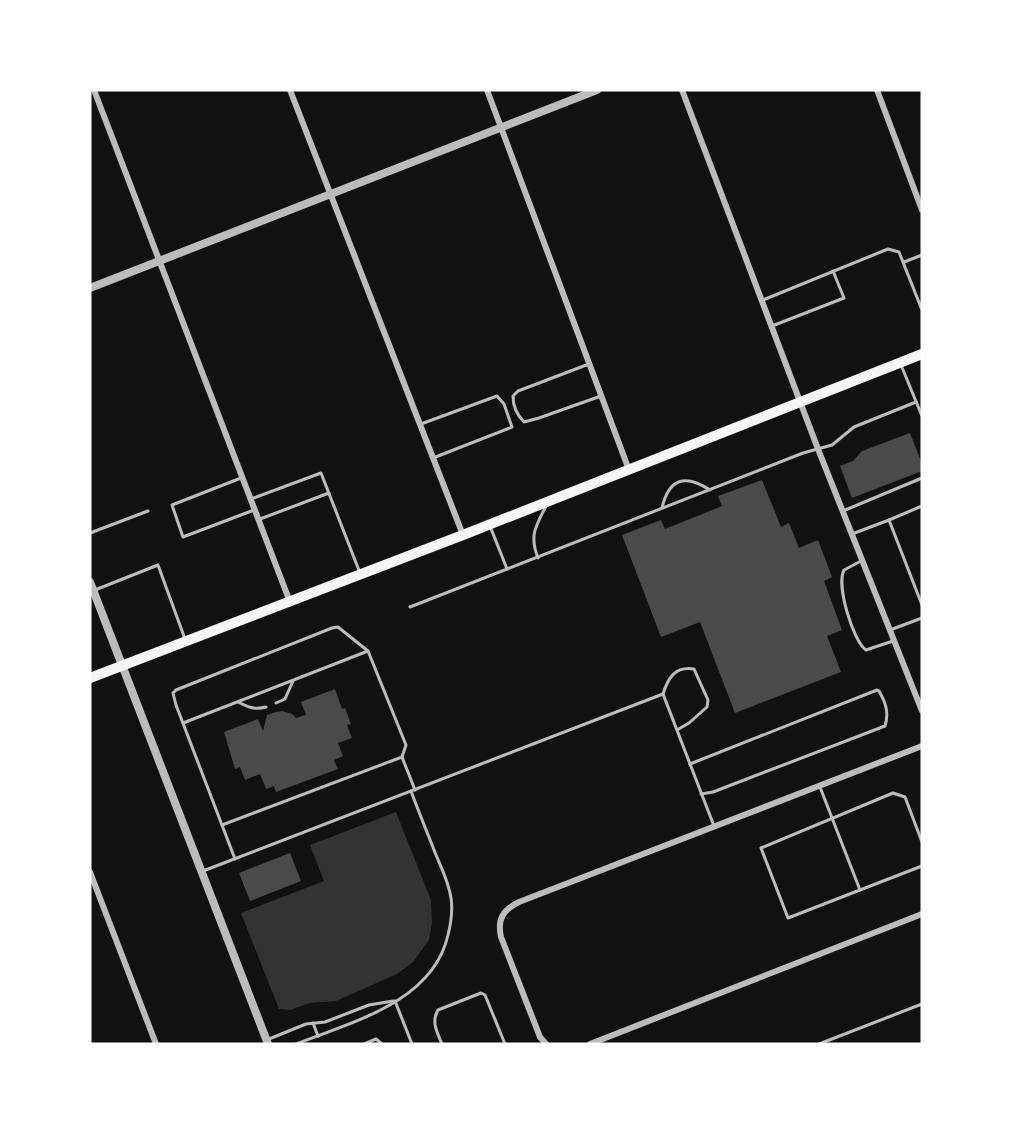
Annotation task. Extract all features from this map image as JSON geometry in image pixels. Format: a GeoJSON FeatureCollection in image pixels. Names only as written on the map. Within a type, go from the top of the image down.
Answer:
{"type":"FeatureCollection","features":[{"type":"Feature","properties":{"kind":"main road"},"geometry":{"type":"LineString","coordinates":[[90,678],[463,535],[922,354]]}},
{"type":"Feature","properties":{"kind":"street"},"geometry":{"type":"LineString","coordinates":[[94,90],[290,602]]}},
{"type":"Feature","properties":{"kind":"street"},"geometry":{"type":"LineString","coordinates":[[290,90],[463,535]]}},
{"type":"Feature","properties":{"kind":"street"},"geometry":{"type":"LineString","coordinates":[[487,90],[629,470]]}},
{"type":"Feature","properties":{"kind":"street"},"geometry":{"type":"LineString","coordinates":[[90,288],[597,90]]}},
{"type":"Feature","properties":{"kind":"street"},"geometry":{"type":"LineString","coordinates":[[682,90],[818,449],[922,711]]}},
{"type":"Feature","properties":{"kind":"street"},"geometry":{"type":"LineString","coordinates":[[877,90],[922,210]]}},
{"type":"Feature","properties":{"kind":"street"},"geometry":{"type":"LineString","coordinates":[[92,586],[267,1042]]}},
{"type":"Feature","properties":{"kind":"street"},"geometry":{"type":"LineString","coordinates":[[546,1044],[540,1037],[501,937],[499,928],[501,916],[507,908],[922,746]]}},
{"type":"Feature","properties":{"kind":"street"},"geometry":{"type":"LineString","coordinates":[[90,872],[156,1044]]}},
{"type":"Feature","properties":{"kind":"street"},"geometry":{"type":"LineString","coordinates":[[590,1044],[922,914]]}},
{"type":"Feature","properties":{"kind":"lane"},"geometry":{"type":"LineString","coordinates":[[762,300],[888,249],[898,252],[904,262],[922,310]]}},
{"type":"Feature","properties":{"kind":"lane"},"geometry":{"type":"LineString","coordinates":[[904,262],[922,255]]}},
{"type":"Feature","properties":{"kind":"lane"},"geometry":{"type":"LineString","coordinates":[[772,326],[844,298],[833,271]]}},
{"type":"Feature","properties":{"kind":"lane"},"geometry":{"type":"LineString","coordinates":[[900,363],[922,416]]}},
{"type":"Feature","properties":{"kind":"lane"},"geometry":{"type":"LineString","coordinates":[[589,364],[518,391],[513,396],[518,416],[524,422],[601,395]]}},
{"type":"Feature","properties":{"kind":"lane"},"geometry":{"type":"LineString","coordinates":[[420,425],[497,396],[504,404],[512,427],[433,458]]}},
{"type":"Feature","properties":{"kind":"lane"},"geometry":{"type":"LineString","coordinates":[[410,607],[803,453],[832,445],[854,427],[916,402]]}},
{"type":"Feature","properties":{"kind":"lane"},"geometry":{"type":"LineString","coordinates":[[250,500],[321,473],[360,575]]}},
{"type":"Feature","properties":{"kind":"lane"},"geometry":{"type":"LineString","coordinates":[[242,478],[172,505],[183,537],[254,510]]}},
{"type":"Feature","properties":{"kind":"lane"},"geometry":{"type":"LineString","coordinates":[[843,511],[922,478]]}},
{"type":"Feature","properties":{"kind":"lane"},"geometry":{"type":"LineString","coordinates":[[661,509],[665,494],[674,484],[688,480],[711,490]]}},
{"type":"Feature","properties":{"kind":"lane"},"geometry":{"type":"LineString","coordinates":[[258,520],[328,493]]}},
{"type":"Feature","properties":{"kind":"lane"},"geometry":{"type":"LineString","coordinates":[[538,558],[534,531],[549,501]]}},
{"type":"Feature","properties":{"kind":"lane"},"geometry":{"type":"LineString","coordinates":[[852,534],[922,506]]}},
{"type":"Feature","properties":{"kind":"lane"},"geometry":{"type":"LineString","coordinates":[[90,533],[148,511]]}},
{"type":"Feature","properties":{"kind":"lane"},"geometry":{"type":"LineString","coordinates":[[889,520],[922,605]]}},
{"type":"Feature","properties":{"kind":"lane"},"geometry":{"type":"LineString","coordinates":[[490,524],[507,569]]}},
{"type":"Feature","properties":{"kind":"lane"},"geometry":{"type":"LineString","coordinates":[[862,561],[844,570],[840,580],[841,594],[859,643],[866,650],[870,650],[894,641]]}},
{"type":"Feature","properties":{"kind":"lane"},"geometry":{"type":"LineString","coordinates":[[92,586],[158,565],[186,642]]}},
{"type":"Feature","properties":{"kind":"lane"},"geometry":{"type":"LineString","coordinates":[[890,630],[922,618]]}},
{"type":"Feature","properties":{"kind":"lane"},"geometry":{"type":"LineString","coordinates":[[235,859],[173,696],[176,690],[338,627],[368,651],[406,744],[402,757],[448,883],[452,920],[446,946],[434,969],[414,989],[374,1015],[296,1044]]}},
{"type":"Feature","properties":{"kind":"lane"},"geometry":{"type":"LineString","coordinates":[[183,723],[368,651]]}},
{"type":"Feature","properties":{"kind":"lane"},"geometry":{"type":"LineString","coordinates":[[677,730],[707,707],[708,700],[694,669],[686,668],[675,671],[668,680],[663,694],[714,826]]}},
{"type":"Feature","properties":{"kind":"lane"},"geometry":{"type":"LineString","coordinates":[[276,703],[285,699],[293,681]]}},
{"type":"Feature","properties":{"kind":"lane"},"geometry":{"type":"LineString","coordinates":[[690,764],[876,690],[883,697],[888,717],[885,726],[713,792],[701,794]]}},
{"type":"Feature","properties":{"kind":"lane"},"geometry":{"type":"LineString","coordinates":[[201,872],[663,694]]}},
{"type":"Feature","properties":{"kind":"lane"},"geometry":{"type":"LineString","coordinates":[[238,702],[250,708],[266,707]]}},
{"type":"Feature","properties":{"kind":"lane"},"geometry":{"type":"LineString","coordinates":[[222,825],[402,757]]}},
{"type":"Feature","properties":{"kind":"lane"},"geometry":{"type":"LineString","coordinates":[[819,786],[860,890]]}},
{"type":"Feature","properties":{"kind":"lane"},"geometry":{"type":"LineString","coordinates":[[922,842],[905,797],[893,793],[760,848],[788,918],[922,866]]}},
{"type":"Feature","properties":{"kind":"lane"},"geometry":{"type":"LineString","coordinates":[[442,1044],[434,1024],[434,1017],[438,1010],[481,993],[485,994],[505,1044]]}},
{"type":"Feature","properties":{"kind":"lane"},"geometry":{"type":"LineString","coordinates":[[267,1042],[306,1024],[325,1022],[369,1005],[395,1001]]}},
{"type":"Feature","properties":{"kind":"lane"},"geometry":{"type":"LineString","coordinates":[[395,1001],[412,1044]]}},
{"type":"Feature","properties":{"kind":"lane"},"geometry":{"type":"LineString","coordinates":[[819,1044],[922,1004]]}},
{"type":"Feature","properties":{"kind":"lane"},"geometry":{"type":"LineString","coordinates":[[313,1023],[318,1036]]}},
{"type":"Feature","properties":{"kind":"lane"},"geometry":{"type":"LineString","coordinates":[[364,1044],[376,1039],[382,1044]]}},
{"type":"Feature","properties":{"kind":"shaded area"},"geometry":{"type":"Polygon","coordinates":[[[396,812],[431,900],[432,923],[429,940],[413,962],[397,974],[336,1001],[310,1003],[290,1010],[279,1009],[241,913],[324,881],[310,845],[396,812]]]}},
{"type":"Feature","properties":{"kind":"building"},"geometry":{"type":"Polygon","coordinates":[[[910,433],[922,464],[922,471],[852,498],[840,466],[853,461],[862,451],[910,433]]]}},
{"type":"Feature","properties":{"kind":"building"},"geometry":{"type":"Polygon","coordinates":[[[762,480],[781,527],[789,523],[799,548],[818,540],[832,577],[824,581],[842,630],[827,636],[841,672],[735,713],[700,622],[661,637],[622,535],[661,520],[665,529],[722,506],[718,496],[762,480]]]}},
{"type":"Feature","properties":{"kind":"building"},"geometry":{"type":"Polygon","coordinates":[[[335,689],[342,709],[345,708],[351,724],[347,725],[352,738],[338,743],[343,756],[334,760],[338,769],[276,792],[274,786],[266,789],[260,774],[245,780],[240,767],[235,769],[224,732],[258,719],[263,731],[267,715],[276,712],[292,714],[296,718],[306,715],[301,702],[335,689]]]}},
{"type":"Feature","properties":{"kind":"building"},"geometry":{"type":"Polygon","coordinates":[[[290,853],[301,881],[250,901],[239,873],[290,853]]]}}]}
